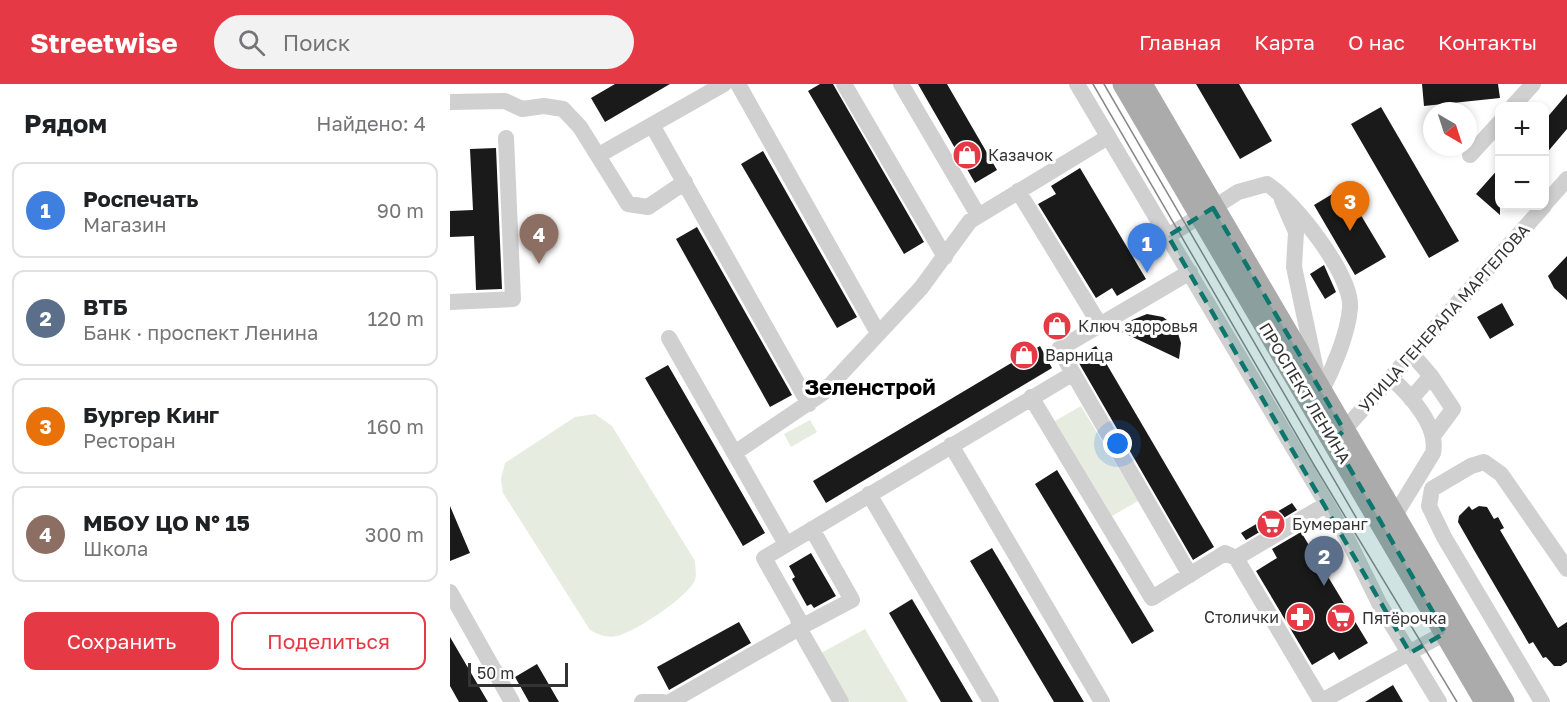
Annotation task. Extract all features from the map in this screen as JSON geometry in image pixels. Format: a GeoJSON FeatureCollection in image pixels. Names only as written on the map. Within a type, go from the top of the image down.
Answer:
{"type":"FeatureCollection","features":[{"type":"Feature","properties":{"kind":"main road","name":"ПРОСПЕКТ ЛЕНИНА"},"geometry":{"type":"LineString","coordinates":[[1123,84],[1321,392],[1339,436],[1395,515],[1504,702]]}},
{"type":"Feature","properties":{"kind":"main road","name":"ПРОСПЕКТ ЛЕНИНА"},"geometry":{"type":"LineString","coordinates":[[1142,84],[1207,212],[1339,436],[1445,633],[1485,702]]}},
{"type":"Feature","properties":{"kind":"street"},"geometry":{"type":"LineString","coordinates":[[599,155],[724,84]]}},
{"type":"Feature","properties":{"kind":"street"},"geometry":{"type":"LineString","coordinates":[[738,84],[878,333]]}},
{"type":"Feature","properties":{"kind":"street"},"geometry":{"type":"LineString","coordinates":[[844,84],[945,257]]}},
{"type":"Feature","properties":{"kind":"street"},"geometry":{"type":"LineString","coordinates":[[901,84],[978,215]]}},
{"type":"Feature","properties":{"kind":"street"},"geometry":{"type":"LineString","coordinates":[[1077,84],[1327,504],[1380,605],[1439,702]]}},
{"type":"Feature","properties":{"kind":"street"},"geometry":{"type":"LineString","coordinates":[[1517,102],[1533,84]]}},
{"type":"Feature","properties":{"kind":"street"},"geometry":{"type":"LineString","coordinates":[[450,102],[505,101],[522,109],[544,106],[563,109],[580,127],[628,204],[648,207],[686,182]]}},
{"type":"Feature","properties":{"kind":"street"},"geometry":{"type":"LineString","coordinates":[[652,125],[809,404]]}},
{"type":"Feature","properties":{"kind":"street"},"geometry":{"type":"LineString","coordinates":[[1477,147],[1495,127]]}},
{"type":"Feature","properties":{"kind":"street"},"geometry":{"type":"LineString","coordinates":[[736,452],[823,393],[921,288],[945,257],[963,228],[978,215],[1108,137]]}},
{"type":"Feature","properties":{"kind":"street"},"geometry":{"type":"LineString","coordinates":[[450,302],[513,299],[506,138]]}},
{"type":"Feature","properties":{"kind":"street","name":"УЛИЦА ГЕНЕРАЛА МАРГЕЛОВА"},"geometry":{"type":"LineString","coordinates":[[1549,199],[1567,179]]}},
{"type":"Feature","properties":{"kind":"street"},"geometry":{"type":"LineString","coordinates":[[1168,236],[1238,192],[1267,184],[1301,215],[1341,275],[1349,294],[1350,309],[1333,369],[1321,392]]}},
{"type":"Feature","properties":{"kind":"street"},"geometry":{"type":"LineString","coordinates":[[1018,191],[1100,325]]}},
{"type":"Feature","properties":{"kind":"street"},"geometry":{"type":"LineString","coordinates":[[1277,191],[1296,232],[1294,267],[1321,392]]}},
{"type":"Feature","properties":{"kind":"street","name":"УЛИЦА ГЕНЕРАЛА МАРГЕЛОВА"},"geometry":{"type":"LineString","coordinates":[[1339,436],[1540,210]]}},
{"type":"Feature","properties":{"kind":"street"},"geometry":{"type":"LineString","coordinates":[[1190,272],[1059,349],[1190,575]]}},
{"type":"Feature","properties":{"kind":"street"},"geometry":{"type":"LineString","coordinates":[[669,338],[736,452],[786,544]]}},
{"type":"Feature","properties":{"kind":"street"},"geometry":{"type":"LineString","coordinates":[[1412,354],[1425,367],[1453,409],[1433,436]]}},
{"type":"Feature","properties":{"kind":"street"},"geometry":{"type":"LineString","coordinates":[[841,702],[799,628],[798,618],[764,558],[1072,374]]}},
{"type":"Feature","properties":{"kind":"street"},"geometry":{"type":"LineString","coordinates":[[1411,399],[1431,376]]}},
{"type":"Feature","properties":{"kind":"street"},"geometry":{"type":"LineString","coordinates":[[1391,378],[1411,399],[1433,436],[1433,453],[1395,515]]}},
{"type":"Feature","properties":{"kind":"street"},"geometry":{"type":"LineString","coordinates":[[1031,397],[1152,598],[1225,553],[1236,558],[1321,702],[1445,633]]}},
{"type":"Feature","properties":{"kind":"street"},"geometry":{"type":"LineString","coordinates":[[951,445],[1102,702]]}},
{"type":"Feature","properties":{"kind":"street"},"geometry":{"type":"LineString","coordinates":[[1432,489],[1471,466],[1484,462],[1501,474],[1567,570]]}},
{"type":"Feature","properties":{"kind":"street"},"geometry":{"type":"LineString","coordinates":[[1417,479],[1432,489]]}},
{"type":"Feature","properties":{"kind":"street"},"geometry":{"type":"LineString","coordinates":[[1432,489],[1430,506],[1444,537],[1542,702]]}},
{"type":"Feature","properties":{"kind":"street"},"geometry":{"type":"LineString","coordinates":[[869,494],[991,702]]}},
{"type":"Feature","properties":{"kind":"street"},"geometry":{"type":"LineString","coordinates":[[1236,558],[1327,504]]}},
{"type":"Feature","properties":{"kind":"street"},"geometry":{"type":"LineString","coordinates":[[670,702],[852,600],[812,529]]}},
{"type":"Feature","properties":{"kind":"street"},"geometry":{"type":"LineString","coordinates":[[450,592],[512,702]]}},
{"type":"Feature","properties":{"kind":"street"},"geometry":{"type":"LineString","coordinates":[[642,702],[663,702]]}},
{"type":"Feature","properties":{"kind":"highlighted area"},"geometry":{"type":"Polygon","coordinates":[[[1213,208],[1344,430],[1334,441],[1445,633],[1410,653],[1168,236],[1213,208]]]}},
{"type":"Feature","properties":{"kind":"shaded area"},"geometry":{"type":"Polygon","coordinates":[[[1081,406],[1138,501],[1112,516],[1055,421],[1081,406]]]}},
{"type":"Feature","properties":{"kind":"shaded area"},"geometry":{"type":"Polygon","coordinates":[[[595,414],[612,426],[695,561],[696,573],[695,580],[690,587],[672,604],[648,621],[613,637],[603,636],[590,630],[503,493],[501,479],[505,463],[575,417],[595,414]]]}},
{"type":"Feature","properties":{"kind":"shaded area"},"geometry":{"type":"Polygon","coordinates":[[[810,420],[817,432],[791,447],[784,434],[810,420]]]}},
{"type":"Feature","properties":{"kind":"shaded area"},"geometry":{"type":"Polygon","coordinates":[[[865,629],[908,702],[850,702],[821,653],[865,629]]]}},
{"type":"Feature","properties":{"kind":"building"},"geometry":{"type":"Polygon","coordinates":[[[615,84],[670,84],[605,122],[591,98],[615,84]]]}},
{"type":"Feature","properties":{"kind":"building"},"geometry":{"type":"Polygon","coordinates":[[[820,84],[833,84],[924,242],[904,254],[808,91],[820,84]]]}},
{"type":"Feature","properties":{"kind":"building"},"geometry":{"type":"Polygon","coordinates":[[[918,84],[947,84],[997,170],[975,183],[918,84]]]}},
{"type":"Feature","properties":{"kind":"building"},"geometry":{"type":"Polygon","coordinates":[[[1196,84],[1239,84],[1272,141],[1240,159],[1196,84]]]}},
{"type":"Feature","properties":{"kind":"building"},"geometry":{"type":"Polygon","coordinates":[[[1422,84],[1498,84],[1500,98],[1462,102],[1424,102],[1422,84]]]}},
{"type":"Feature","properties":{"kind":"building"},"geometry":{"type":"Polygon","coordinates":[[[1567,94],[1567,129],[1549,150],[1549,115],[1567,94]]]}},
{"type":"Feature","properties":{"kind":"building"},"geometry":{"type":"Polygon","coordinates":[[[1381,107],[1459,241],[1429,258],[1351,124],[1381,107]]]}},
{"type":"Feature","properties":{"kind":"building"},"geometry":{"type":"Polygon","coordinates":[[[496,148],[502,289],[476,290],[474,236],[450,237],[450,211],[473,210],[470,149],[496,148]]]}},
{"type":"Feature","properties":{"kind":"building"},"geometry":{"type":"Polygon","coordinates":[[[763,151],[857,317],[837,328],[741,164],[763,151]]]}},
{"type":"Feature","properties":{"kind":"building"},"geometry":{"type":"Polygon","coordinates":[[[1080,168],[1146,279],[1117,296],[1112,288],[1096,298],[1038,204],[1056,194],[1051,186],[1080,168]]]}},
{"type":"Feature","properties":{"kind":"building"},"geometry":{"type":"Polygon","coordinates":[[[1495,173],[1495,210],[1500,210],[1500,215],[1476,194],[1495,173]]]}},
{"type":"Feature","properties":{"kind":"building"},"geometry":{"type":"Polygon","coordinates":[[[1344,187],[1386,257],[1355,275],[1314,205],[1344,187]]]}},
{"type":"Feature","properties":{"kind":"building"},"geometry":{"type":"Polygon","coordinates":[[[697,227],[792,395],[770,407],[676,239],[697,227]]]}},
{"type":"Feature","properties":{"kind":"building"},"geometry":{"type":"Polygon","coordinates":[[[1567,256],[1567,300],[1554,288],[1548,276],[1567,256]]]}},
{"type":"Feature","properties":{"kind":"building"},"geometry":{"type":"Polygon","coordinates":[[[1324,265],[1336,292],[1325,299],[1310,274],[1324,265]]]}},
{"type":"Feature","properties":{"kind":"building"},"geometry":{"type":"Polygon","coordinates":[[[1502,303],[1514,325],[1490,339],[1477,317],[1502,303]]]}},
{"type":"Feature","properties":{"kind":"building"},"geometry":{"type":"Polygon","coordinates":[[[1147,314],[1163,317],[1176,327],[1181,343],[1179,359],[1122,332],[1132,320],[1147,314]]]}},
{"type":"Feature","properties":{"kind":"building"},"geometry":{"type":"Polygon","coordinates":[[[1040,346],[1052,368],[826,503],[813,481],[1040,346]]]}},
{"type":"Feature","properties":{"kind":"building"},"geometry":{"type":"Polygon","coordinates":[[[1096,346],[1214,547],[1193,560],[1076,358],[1096,346]]]}},
{"type":"Feature","properties":{"kind":"building"},"geometry":{"type":"Polygon","coordinates":[[[668,365],[765,533],[743,546],[645,378],[668,365]]]}},
{"type":"Feature","properties":{"kind":"building"},"geometry":{"type":"Polygon","coordinates":[[[1057,470],[1154,631],[1132,644],[1035,484],[1057,470]]]}},
{"type":"Feature","properties":{"kind":"building"},"geometry":{"type":"Polygon","coordinates":[[[1292,503],[1297,510],[1246,540],[1241,533],[1292,503]]]}},
{"type":"Feature","properties":{"kind":"building"},"geometry":{"type":"Polygon","coordinates":[[[450,506],[470,553],[450,561],[450,506]]]}},
{"type":"Feature","properties":{"kind":"building"},"geometry":{"type":"Polygon","coordinates":[[[1469,506],[1472,510],[1479,506],[1487,507],[1494,519],[1498,517],[1504,528],[1500,530],[1558,628],[1567,622],[1567,662],[1561,666],[1554,666],[1546,657],[1543,658],[1533,642],[1529,644],[1474,550],[1458,522],[1459,516],[1469,506]]]}},
{"type":"Feature","properties":{"kind":"building"},"geometry":{"type":"Polygon","coordinates":[[[1301,532],[1368,643],[1339,660],[1334,652],[1312,665],[1256,571],[1277,558],[1272,549],[1301,532]]]}},
{"type":"Feature","properties":{"kind":"building"},"geometry":{"type":"Polygon","coordinates":[[[992,548],[1084,702],[1054,702],[970,561],[992,548]]]}},
{"type":"Feature","properties":{"kind":"building"},"geometry":{"type":"Polygon","coordinates":[[[811,553],[836,596],[814,608],[811,604],[807,606],[792,579],[795,577],[789,566],[811,553]]]}},
{"type":"Feature","properties":{"kind":"building"},"geometry":{"type":"Polygon","coordinates":[[[912,599],[973,702],[941,702],[889,613],[912,599]]]}},
{"type":"Feature","properties":{"kind":"building"},"geometry":{"type":"Polygon","coordinates":[[[739,622],[751,643],[669,690],[657,667],[739,622]]]}},
{"type":"Feature","properties":{"kind":"building"},"geometry":{"type":"Polygon","coordinates":[[[450,637],[488,702],[459,702],[450,686],[450,637]]]}},
{"type":"Feature","properties":{"kind":"building"},"geometry":{"type":"Polygon","coordinates":[[[537,664],[559,702],[529,702],[515,677],[537,664]]]}},
{"type":"Feature","properties":{"kind":"building"},"geometry":{"type":"Polygon","coordinates":[[[1393,685],[1403,702],[1365,702],[1393,685]]]}},
{"type":"Feature","properties":{"kind":"tram line"},"geometry":{"type":"LineString","coordinates":[[1093,84],[1314,465],[1457,702]]}},
{"type":"Feature","properties":{"kind":"tram line"},"geometry":{"type":"LineString","coordinates":[[1104,84],[1361,526]]}},
{"type":"Feature","properties":{"kind":"place","name":"Казачок"},"geometry":{"type":"Point","coordinates":[967,155]}},
{"type":"Feature","properties":{"kind":"place","name":"Бургер Кинг"},"geometry":{"type":"Point","coordinates":[1350,231]}},
{"type":"Feature","properties":{"kind":"place","name":"МБОУ ЦО N° 15"},"geometry":{"type":"Point","coordinates":[539,264]}},
{"type":"Feature","properties":{"kind":"place","name":"Роспечать"},"geometry":{"type":"Point","coordinates":[1147,273]}},
{"type":"Feature","properties":{"kind":"place","name":"Ключ здоровья"},"geometry":{"type":"Point","coordinates":[1057,326]}},
{"type":"Feature","properties":{"kind":"place","name":"Варница"},"geometry":{"type":"Point","coordinates":[1024,355]}},
{"type":"Feature","properties":{"kind":"place","name":"Бумеранг"},"geometry":{"type":"Point","coordinates":[1271,524]}},
{"type":"Feature","properties":{"kind":"place","name":"ВТБ"},"geometry":{"type":"Point","coordinates":[1324,586]}},
{"type":"Feature","properties":{"kind":"place","name":"Столички"},"geometry":{"type":"Point","coordinates":[1300,617]}},
{"type":"Feature","properties":{"kind":"place","name":"Пятёрочка"},"geometry":{"type":"Point","coordinates":[1341,618]}},
{"type":"Feature","properties":{"kind":"district","name":"Зеленстрой"},"geometry":{"type":"Point","coordinates":[870,387]}}]}
